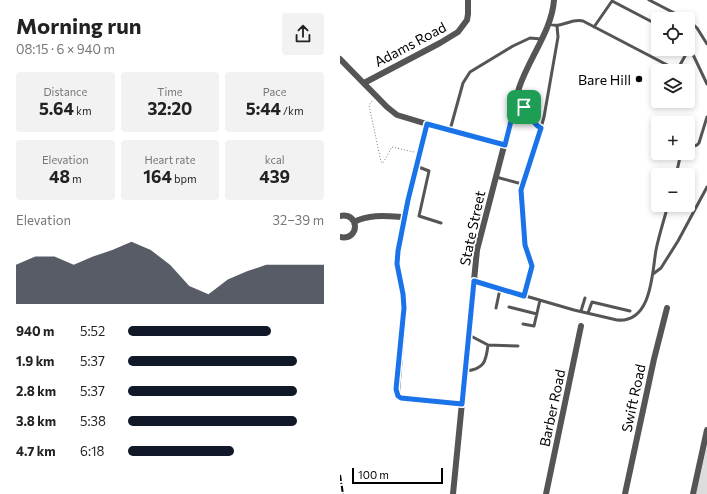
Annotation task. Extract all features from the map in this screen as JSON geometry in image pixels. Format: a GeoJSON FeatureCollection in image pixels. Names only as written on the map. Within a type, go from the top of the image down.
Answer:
{"type":"FeatureCollection","features":[{"type":"Feature","properties":{"kind":"street","name":"Adams Road"},"geometry":{"type":"LineString","coordinates":[[364,84],[458,32],[467,20],[468,0]]}},
{"type":"Feature","properties":{"kind":"street","name":"State Street"},"geometry":{"type":"LineString","coordinates":[[454,494],[477,250],[525,71],[549,24],[553,13],[554,0]]}},
{"type":"Feature","properties":{"kind":"street"},"geometry":{"type":"LineString","coordinates":[[340,59],[397,115],[505,145]]}},
{"type":"Feature","properties":{"kind":"street"},"geometry":{"type":"LineString","coordinates":[[427,124],[404,217],[397,264],[403,294],[404,308],[397,393],[398,396],[406,399],[462,404]]}},
{"type":"Feature","properties":{"kind":"street"},"geometry":{"type":"LineString","coordinates":[[340,216],[348,216],[354,222],[355,228],[352,234],[346,238],[340,238]]}},
{"type":"Feature","properties":{"kind":"street"},"geometry":{"type":"LineString","coordinates":[[354,222],[371,216],[404,217]]}},
{"type":"Feature","properties":{"kind":"street","name":"Swift Road"},"geometry":{"type":"LineString","coordinates":[[625,494],[657,346],[667,308]]}},
{"type":"Feature","properties":{"kind":"street","name":"Barber Road"},"geometry":{"type":"LineString","coordinates":[[546,494],[582,326]]}},
{"type":"Feature","properties":{"kind":"street"},"geometry":{"type":"LineString","coordinates":[[693,494],[707,430]]}},
{"type":"Feature","properties":{"kind":"lane"},"geometry":{"type":"LineString","coordinates":[[649,0],[672,12]]}},
{"type":"Feature","properties":{"kind":"lane"},"geometry":{"type":"LineString","coordinates":[[594,27],[613,1],[651,21]]}},
{"type":"Feature","properties":{"kind":"lane"},"geometry":{"type":"LineString","coordinates":[[549,24],[557,26],[577,20],[583,22],[672,68],[678,68],[684,56]]}},
{"type":"Feature","properties":{"kind":"lane"},"geometry":{"type":"LineString","coordinates":[[524,296],[532,266],[525,245],[521,195],[522,184],[532,159],[541,128],[558,37],[557,26]]}},
{"type":"Feature","properties":{"kind":"lane"},"geometry":{"type":"LineString","coordinates":[[695,26],[707,44]]}},
{"type":"Feature","properties":{"kind":"lane"},"geometry":{"type":"LineString","coordinates":[[450,130],[463,83],[470,72],[513,46],[530,38],[541,39]]}},
{"type":"Feature","properties":{"kind":"lane"},"geometry":{"type":"LineString","coordinates":[[694,56],[707,84]]}},
{"type":"Feature","properties":{"kind":"lane"},"geometry":{"type":"LineString","coordinates":[[516,101],[522,104],[535,125],[541,128]]}},
{"type":"Feature","properties":{"kind":"lane"},"geometry":{"type":"LineString","coordinates":[[695,145],[699,143],[707,117]]}},
{"type":"Feature","properties":{"kind":"lane"},"geometry":{"type":"LineString","coordinates":[[416,166],[429,171],[419,216],[441,223]]}},
{"type":"Feature","properties":{"kind":"lane"},"geometry":{"type":"LineString","coordinates":[[496,177],[522,184]]}},
{"type":"Feature","properties":{"kind":"lane"},"geometry":{"type":"LineString","coordinates":[[653,274],[661,268],[678,241],[707,187]]}},
{"type":"Feature","properties":{"kind":"lane"},"geometry":{"type":"LineString","coordinates":[[474,281],[581,312],[623,320],[636,316],[645,302],[653,274],[657,244],[666,212]]}},
{"type":"Feature","properties":{"kind":"lane"},"geometry":{"type":"LineString","coordinates":[[496,308],[500,289]]}},
{"type":"Feature","properties":{"kind":"lane"},"geometry":{"type":"LineString","coordinates":[[581,312],[585,298]]}},
{"type":"Feature","properties":{"kind":"lane"},"geometry":{"type":"LineString","coordinates":[[523,324],[534,326],[540,300]]}},
{"type":"Feature","properties":{"kind":"lane"},"geometry":{"type":"LineString","coordinates":[[588,313],[592,302],[630,311]]}},
{"type":"Feature","properties":{"kind":"lane"},"geometry":{"type":"LineString","coordinates":[[509,307],[537,314]]}},
{"type":"Feature","properties":{"kind":"lane"},"geometry":{"type":"LineString","coordinates":[[469,335],[488,345],[518,346]]}},
{"type":"Feature","properties":{"kind":"lane"},"geometry":{"type":"LineString","coordinates":[[466,371],[475,370],[483,365],[487,359],[488,345]]}},
{"type":"Feature","properties":{"kind":"path"},"geometry":{"type":"LineString","coordinates":[[377,96],[369,105],[381,162],[383,163],[392,147],[419,153]]}},
{"type":"Feature","properties":{"kind":"shaded area"},"geometry":{"type":"Polygon","coordinates":[[[707,446],[707,494],[696,494],[707,446]]]}},
{"type":"Feature","properties":{"kind":"railway"},"geometry":{"type":"LineString","coordinates":[[340,475],[343,494]]}},
{"type":"Feature","properties":{"kind":"place","name":"Bare Hill"},"geometry":{"type":"Point","coordinates":[639,79]}},
{"type":"Feature","properties":{"kind":"route"},"geometry":{"type":"LineString","coordinates":[[516,101],[524,107],[535,125],[541,128],[521,190],[525,245],[532,266],[524,296],[474,281],[462,404],[401,398],[398,396],[396,389],[404,300],[397,264],[404,217],[427,124],[505,145],[516,101]]}}]}
